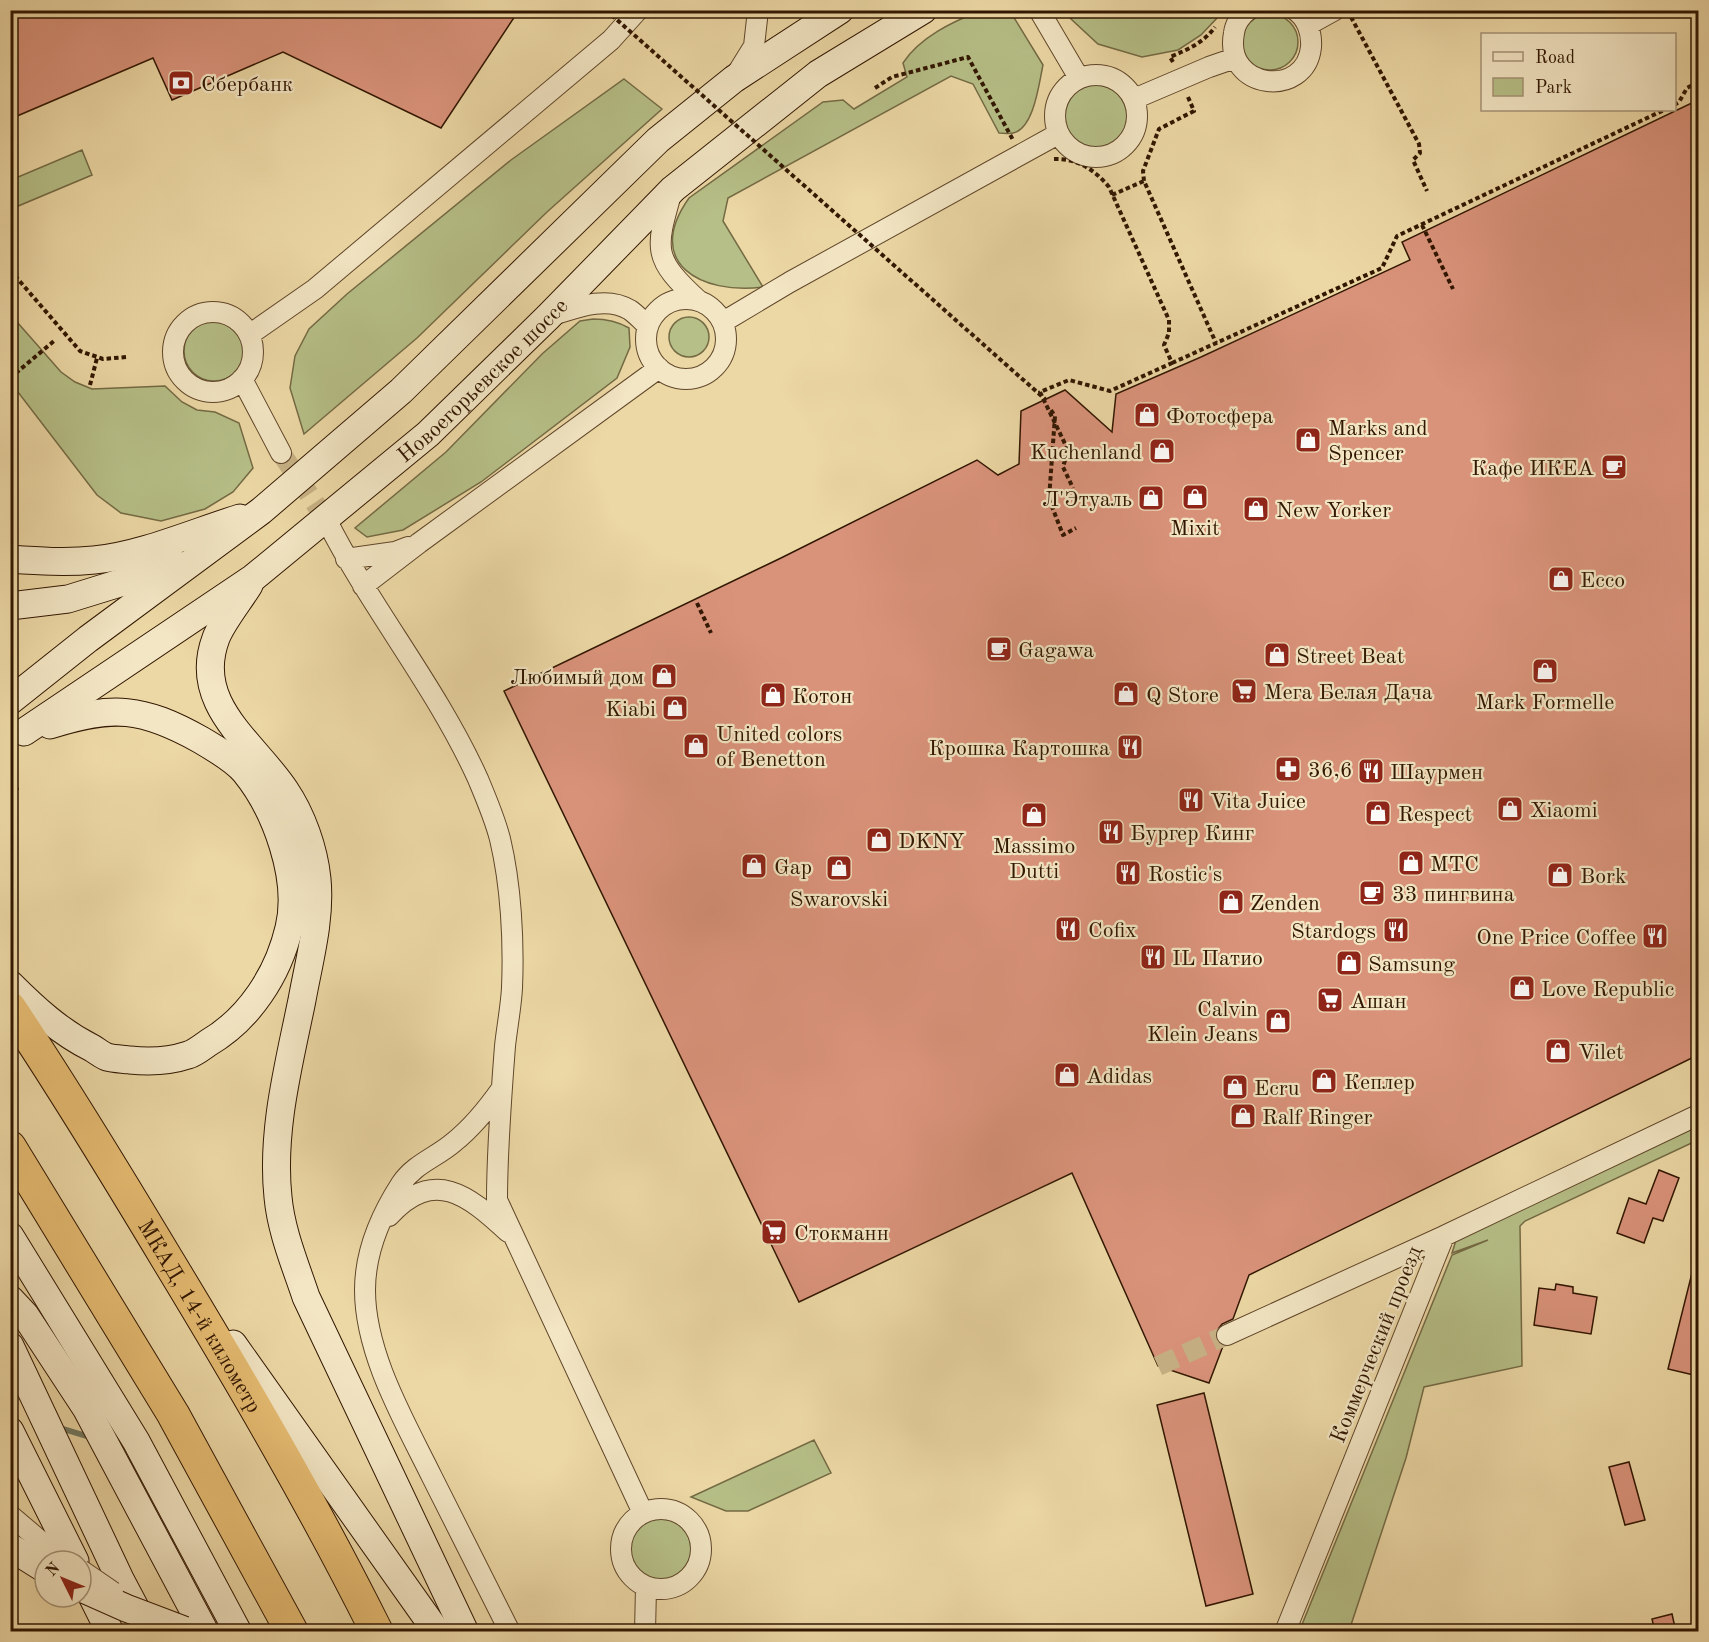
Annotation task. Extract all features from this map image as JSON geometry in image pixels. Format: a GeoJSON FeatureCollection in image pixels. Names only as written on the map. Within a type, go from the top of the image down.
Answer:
{"type":"FeatureCollection","features":[{"type":"Feature","properties":{"kind":"highway","name":"МКАД, 14-й километр"},"geometry":{"type":"LineString","coordinates":[[10,1008],[61,1083],[238,1375],[347,1571],[377,1632]]}},
{"type":"Feature","properties":{"kind":"highway"},"geometry":{"type":"LineString","coordinates":[[10,1147],[172,1414],[292,1632]]}},
{"type":"Feature","properties":{"kind":"main road","name":"Новоегорьевское шоссе"},"geometry":{"type":"LineString","coordinates":[[10,701],[88,639],[261,511],[401,391],[658,140],[734,79],[840,10]]}},
{"type":"Feature","properties":{"kind":"main road","name":"Новоегорьевское шоссе"},"geometry":{"type":"LineString","coordinates":[[17,737],[253,578],[428,434],[673,189],[818,74],[923,10]]}},
{"type":"Feature","properties":{"kind":"main road"},"geometry":{"type":"LineString","coordinates":[[10,559],[52,562],[96,560],[139,550],[261,511]]}},
{"type":"Feature","properties":{"kind":"main road"},"geometry":{"type":"LineString","coordinates":[[15,606],[68,599],[196,559]]}},
{"type":"Feature","properties":{"kind":"main road"},"geometry":{"type":"LineString","coordinates":[[253,578],[216,638],[210,667],[213,692],[225,716],[286,791],[307,834],[317,879],[316,923],[281,1110],[276,1159],[278,1198],[287,1242],[306,1297],[465,1632]]}},
{"type":"Feature","properties":{"kind":"main road"},"geometry":{"type":"LineString","coordinates":[[10,984],[34,1009],[75,1040],[107,1057],[148,1062],[189,1055],[223,1034],[255,1001],[277,966],[290,926],[292,882],[284,846],[267,806],[244,770],[209,745],[174,725],[140,714],[112,711],[81,715],[17,737]]}},
{"type":"Feature","properties":{"kind":"main road"},"geometry":{"type":"LineString","coordinates":[[137,1209],[437,1632]]}},
{"type":"Feature","properties":{"kind":"main road"},"geometry":{"type":"LineString","coordinates":[[10,1236],[136,1441],[238,1632]]}},
{"type":"Feature","properties":{"kind":"main road"},"geometry":{"type":"LineString","coordinates":[[10,1299],[25,1315],[55,1359],[113,1457],[192,1631]]}},
{"type":"Feature","properties":{"kind":"main road"},"geometry":{"type":"LineString","coordinates":[[10,1346],[90,1516],[148,1632]]}},
{"type":"Feature","properties":{"kind":"main road"},"geometry":{"type":"LineString","coordinates":[[10,1431],[69,1549]]}},
{"type":"Feature","properties":{"kind":"main road"},"geometry":{"type":"LineString","coordinates":[[375,1442],[485,1632]]}},
{"type":"Feature","properties":{"kind":"main road"},"geometry":{"type":"LineString","coordinates":[[10,1547],[33,1561]]}},
{"type":"Feature","properties":{"kind":"main road"},"geometry":{"type":"LineString","coordinates":[[93,1593],[126,1608],[192,1631]]}},
{"type":"Feature","properties":{"kind":"main road"},"geometry":{"type":"LineString","coordinates":[[93,1597],[110,1632]]}},
{"type":"Feature","properties":{"kind":"street"},"geometry":{"type":"LineString","coordinates":[[249,335],[315,289],[611,40],[638,10]]}},
{"type":"Feature","properties":{"kind":"street"},"geometry":{"type":"LineString","coordinates":[[734,79],[754,46],[758,10]]}},
{"type":"Feature","properties":{"kind":"street"},"geometry":{"type":"LineString","coordinates":[[1039,10],[1079,78]]}},
{"type":"Feature","properties":{"kind":"street"},"geometry":{"type":"LineString","coordinates":[[1248,10],[1235,26],[1232,43],[1235,58],[1242,70],[1253,78],[1266,82],[1280,81],[1293,76],[1304,66],[1310,53],[1311,39],[1301,18],[1335,10]]}},
{"type":"Feature","properties":{"kind":"street"},"geometry":{"type":"LineString","coordinates":[[1134,99],[1235,58]]}},
{"type":"Feature","properties":{"kind":"street"},"geometry":{"type":"LineString","coordinates":[[1095,74],[1111,77],[1125,86],[1134,99],[1138,115],[1135,132],[1126,146],[1112,155],[1096,158],[1080,155],[1067,147],[1058,134],[1054,118],[1057,102],[1065,88],[1079,78],[1095,74]]}},
{"type":"Feature","properties":{"kind":"street"},"geometry":{"type":"LineString","coordinates":[[723,322],[790,282],[1058,134]]}},
{"type":"Feature","properties":{"kind":"street"},"geometry":{"type":"LineString","coordinates":[[673,189],[662,228],[660,246],[665,264],[677,280],[699,301],[713,309],[723,322],[726,336],[725,350],[718,363],[707,373],[691,378],[674,377],[659,368],[650,356],[646,341],[648,326],[656,312],[669,303],[684,299],[699,301]]}},
{"type":"Feature","properties":{"kind":"street"},"geometry":{"type":"LineString","coordinates":[[548,316],[584,306],[607,303],[629,310],[648,326]]}},
{"type":"Feature","properties":{"kind":"street"},"geometry":{"type":"LineString","coordinates":[[214,312],[229,315],[241,323],[249,335],[253,350],[250,366],[242,379],[229,389],[213,392],[197,389],[183,379],[175,365],[173,350],[177,335],[186,322],[200,314],[214,312]]}},
{"type":"Feature","properties":{"kind":"street"},"geometry":{"type":"LineString","coordinates":[[363,586],[659,368]]}},
{"type":"Feature","properties":{"kind":"street"},"geometry":{"type":"LineString","coordinates":[[242,379],[281,453]]}},
{"type":"Feature","properties":{"kind":"street"},"geometry":{"type":"LineString","coordinates":[[327,521],[346,559],[430,691],[467,756],[486,798],[500,838],[508,887],[512,988],[497,1153],[497,1200],[643,1513]]}},
{"type":"Feature","properties":{"kind":"street"},"geometry":{"type":"LineString","coordinates":[[346,559],[395,552],[419,543]]}},
{"type":"Feature","properties":{"kind":"street"},"geometry":{"type":"LineString","coordinates":[[502,1088],[483,1115],[467,1131],[452,1144],[416,1167],[403,1181],[389,1203],[369,1255],[365,1290],[368,1327],[379,1363],[405,1423],[510,1632]]}},
{"type":"Feature","properties":{"kind":"street","name":"Коммерческий проезд"},"geometry":{"type":"LineString","coordinates":[[1285,1632],[1444,1236],[1698,1115]]}},
{"type":"Feature","properties":{"kind":"street"},"geometry":{"type":"LineString","coordinates":[[379,1227],[398,1207],[415,1194],[433,1190],[448,1191],[463,1196],[481,1207],[515,1238]]}},
{"type":"Feature","properties":{"kind":"street"},"geometry":{"type":"LineString","coordinates":[[1227,1335],[1444,1236]]}},
{"type":"Feature","properties":{"kind":"street"},"geometry":{"type":"LineString","coordinates":[[655,1509],[668,1509],[689,1520],[697,1530],[700,1556],[695,1570],[686,1580],[674,1587],[660,1589],[646,1587],[633,1578],[624,1566],[620,1550],[623,1535],[631,1522],[643,1513],[655,1509]]}},
{"type":"Feature","properties":{"kind":"street"},"geometry":{"type":"LineString","coordinates":[[10,1515],[50,1549]]}},
{"type":"Feature","properties":{"kind":"street"},"geometry":{"type":"LineString","coordinates":[[93,1580],[118,1596],[192,1631]]}},
{"type":"Feature","properties":{"kind":"street"},"geometry":{"type":"LineString","coordinates":[[645,1632],[646,1587]]}},
{"type":"Feature","properties":{"kind":"path"},"geometry":{"type":"LineString","coordinates":[[606,10],[1046,400],[1055,416],[1049,500],[1063,535],[1076,528]]}},
{"type":"Feature","properties":{"kind":"path"},"geometry":{"type":"LineString","coordinates":[[1349,10],[1351,18],[1419,144],[1420,153],[1413,160],[1426,191]]}},
{"type":"Feature","properties":{"kind":"path"},"geometry":{"type":"LineString","coordinates":[[1216,343],[1144,181],[1143,171],[1159,129],[1194,111],[1170,57],[1204,40],[1219,22]]}},
{"type":"Feature","properties":{"kind":"path"},"geometry":{"type":"LineString","coordinates":[[875,88],[892,77],[968,57],[1014,142],[1003,149],[1009,161]]}},
{"type":"Feature","properties":{"kind":"path"},"geometry":{"type":"LineString","coordinates":[[1676,104],[1687,88],[1698,82]]}},
{"type":"Feature","properties":{"kind":"path"},"geometry":{"type":"LineString","coordinates":[[1073,488],[1063,467],[1068,450],[1040,392],[1069,380],[1110,391],[1382,268],[1397,236],[1663,111]]}},
{"type":"Feature","properties":{"kind":"path"},"geometry":{"type":"LineString","coordinates":[[1044,162],[1067,159],[1082,165],[1101,178],[1112,195],[1169,320],[1170,333],[1164,345],[1172,363]]}},
{"type":"Feature","properties":{"kind":"path"},"geometry":{"type":"LineString","coordinates":[[1112,195],[1144,181]]}},
{"type":"Feature","properties":{"kind":"path"},"geometry":{"type":"LineString","coordinates":[[1422,225],[1453,289]]}},
{"type":"Feature","properties":{"kind":"path"},"geometry":{"type":"LineString","coordinates":[[10,270],[80,351],[103,359],[126,357]]}},
{"type":"Feature","properties":{"kind":"path"},"geometry":{"type":"LineString","coordinates":[[10,378],[54,341]]}},
{"type":"Feature","properties":{"kind":"path"},"geometry":{"type":"LineString","coordinates":[[90,385],[97,358]]}},
{"type":"Feature","properties":{"kind":"path"},"geometry":{"type":"LineString","coordinates":[[697,603],[711,633]]}},
{"type":"Feature","properties":{"kind":"path"},"geometry":{"type":"LineString","coordinates":[[10,781],[19,792]]}},
{"type":"Feature","properties":{"kind":"green space"},"geometry":{"type":"Polygon","coordinates":[[[980,11],[1010,11],[1043,65],[1031,114],[1020,130],[999,133],[973,84],[951,76],[728,198],[723,221],[763,287],[719,286],[700,279],[686,270],[676,257],[672,240],[676,221],[689,198],[823,102],[843,100],[854,109],[907,77],[903,63],[918,45],[948,25],[980,11]]]}},
{"type":"Feature","properties":{"kind":"green space"},"geometry":{"type":"Polygon","coordinates":[[[1065,11],[1219,11],[1217,18],[1201,35],[1178,50],[1142,57],[1098,44],[1065,11]]]}},
{"type":"Feature","properties":{"kind":"green space"},"geometry":{"type":"Polygon","coordinates":[[[1264,14],[1276,14],[1286,18],[1294,26],[1298,42],[1294,58],[1286,66],[1276,70],[1264,70],[1254,66],[1246,58],[1242,48],[1242,36],[1246,26],[1254,18],[1264,14]]]}},
{"type":"Feature","properties":{"kind":"green space"},"geometry":{"type":"Polygon","coordinates":[[[624,79],[662,109],[547,212],[417,338],[304,434],[290,388],[295,356],[309,329],[347,294],[511,160],[624,79]]]}},
{"type":"Feature","properties":{"kind":"green space"},"geometry":{"type":"Polygon","coordinates":[[[1090,85],[1102,85],[1118,94],[1125,104],[1127,116],[1125,128],[1118,138],[1102,147],[1090,147],[1079,142],[1070,133],[1065,122],[1065,110],[1070,99],[1079,90],[1090,85]]]}},
{"type":"Feature","properties":{"kind":"green space"},"geometry":{"type":"Polygon","coordinates":[[[82,150],[92,175],[11,209],[11,180],[82,150]]]}},
{"type":"Feature","properties":{"kind":"green space"},"geometry":{"type":"Polygon","coordinates":[[[10,314],[61,372],[75,382],[92,389],[165,386],[182,402],[197,410],[215,412],[239,423],[253,468],[233,492],[205,509],[161,521],[121,513],[97,495],[11,383],[10,314]]]}},
{"type":"Feature","properties":{"kind":"green space"},"geometry":{"type":"Polygon","coordinates":[[[689,317],[697,318],[703,323],[708,329],[708,345],[703,351],[697,356],[689,357],[681,356],[675,351],[670,345],[669,337],[670,329],[675,323],[681,318],[689,317]]]}},
{"type":"Feature","properties":{"kind":"green space"},"geometry":{"type":"Polygon","coordinates":[[[593,319],[612,321],[629,328],[630,347],[617,378],[481,482],[403,530],[367,537],[355,528],[446,452],[542,354],[580,321],[593,319]]]}},
{"type":"Feature","properties":{"kind":"green space"},"geometry":{"type":"Polygon","coordinates":[[[208,321],[220,321],[231,326],[239,334],[244,351],[242,363],[231,376],[220,381],[208,381],[197,376],[189,368],[184,357],[184,345],[189,334],[197,326],[208,321]]]}},
{"type":"Feature","properties":{"kind":"green space"},"geometry":{"type":"Polygon","coordinates":[[[1698,1126],[1698,1140],[1525,1221],[1520,1226],[1522,1366],[1424,1387],[1406,1458],[1349,1631],[1299,1632],[1452,1255],[1488,1240],[1452,1253],[1457,1237],[1698,1126]]]}},
{"type":"Feature","properties":{"kind":"green space"},"geometry":{"type":"Polygon","coordinates":[[[814,1440],[831,1473],[748,1511],[726,1511],[691,1497],[814,1440]]]}},
{"type":"Feature","properties":{"kind":"green space"},"geometry":{"type":"Polygon","coordinates":[[[654,1518],[666,1518],[682,1527],[689,1537],[691,1549],[689,1561],[682,1571],[666,1580],[654,1580],[643,1575],[634,1566],[629,1555],[629,1543],[634,1532],[643,1523],[654,1518]]]}},
{"type":"Feature","properties":{"kind":"building"},"geometry":{"type":"Polygon","coordinates":[[[10,10],[519,10],[441,128],[283,52],[172,100],[153,58],[10,119],[10,10]]]}},
{"type":"Feature","properties":{"kind":"building"},"geometry":{"type":"Polygon","coordinates":[[[1698,100],[1698,1055],[1249,1275],[1233,1319],[1222,1324],[1215,1333],[1216,1340],[1223,1346],[1209,1383],[1158,1366],[1072,1173],[799,1302],[504,691],[781,558],[977,460],[998,475],[1019,464],[1021,411],[1065,390],[1112,432],[1116,394],[1410,260],[1402,242],[1698,100]]]}},
{"type":"Feature","properties":{"kind":"building"},"geometry":{"type":"Polygon","coordinates":[[[1659,1170],[1679,1178],[1663,1221],[1653,1218],[1644,1243],[1617,1233],[1629,1198],[1646,1204],[1659,1170]]]}},
{"type":"Feature","properties":{"kind":"building"},"geometry":{"type":"Polygon","coordinates":[[[1693,1269],[1698,1270],[1698,1376],[1668,1369],[1693,1269]]]}},
{"type":"Feature","properties":{"kind":"building"},"geometry":{"type":"Polygon","coordinates":[[[1556,1284],[1573,1287],[1573,1293],[1597,1297],[1591,1334],[1534,1325],[1539,1288],[1555,1290],[1556,1284]]]}},
{"type":"Feature","properties":{"kind":"building"},"geometry":{"type":"Polygon","coordinates":[[[1204,1393],[1253,1594],[1206,1606],[1157,1405],[1204,1393]]]}},
{"type":"Feature","properties":{"kind":"building"},"geometry":{"type":"Polygon","coordinates":[[[1629,1462],[1645,1520],[1625,1525],[1609,1467],[1629,1462]]]}},
{"type":"Feature","properties":{"kind":"building"},"geometry":{"type":"Polygon","coordinates":[[[1672,1614],[1676,1632],[1655,1632],[1652,1619],[1672,1614]]]}},
{"type":"Feature","properties":{"kind":"waterway"},"geometry":{"type":"LineString","coordinates":[[60,1428],[93,1438]]}},
{"type":"Feature","properties":{"kind":"waterway"},"geometry":{"type":"LineString","coordinates":[[127,1460],[143,1480]]}},
{"type":"Feature","properties":{"kind":"tunnel"},"geometry":{"type":"LineString","coordinates":[[281,453],[327,521]]}},
{"type":"Feature","properties":{"kind":"tunnel"},"geometry":{"type":"LineString","coordinates":[[1158,1366],[1227,1335]]}},
{"type":"Feature","properties":{"kind":"place","name":"Сбербанк"},"geometry":{"type":"Point","coordinates":[181,83]}},
{"type":"Feature","properties":{"kind":"place","name":"Фотосфера"},"geometry":{"type":"Point","coordinates":[1147,415]}},
{"type":"Feature","properties":{"kind":"place","name":"Marks and Spencer"},"geometry":{"type":"Point","coordinates":[1308,440]}},
{"type":"Feature","properties":{"kind":"place","name":"Kuchenland"},"geometry":{"type":"Point","coordinates":[1162,451]}},
{"type":"Feature","properties":{"kind":"place","name":"Кафе ИКЕА"},"geometry":{"type":"Point","coordinates":[1614,467]}},
{"type":"Feature","properties":{"kind":"place","name":"Mixit"},"geometry":{"type":"Point","coordinates":[1195,497]}},
{"type":"Feature","properties":{"kind":"place","name":"Л'Этуаль"},"geometry":{"type":"Point","coordinates":[1151,498]}},
{"type":"Feature","properties":{"kind":"place","name":"New Yorker"},"geometry":{"type":"Point","coordinates":[1256,509]}},
{"type":"Feature","properties":{"kind":"place","name":"Ecco"},"geometry":{"type":"Point","coordinates":[1561,579]}},
{"type":"Feature","properties":{"kind":"place","name":"Gagawa"},"geometry":{"type":"Point","coordinates":[999,649]}},
{"type":"Feature","properties":{"kind":"place","name":"Street Beat"},"geometry":{"type":"Point","coordinates":[1277,655]}},
{"type":"Feature","properties":{"kind":"place","name":"Mark Formelle"},"geometry":{"type":"Point","coordinates":[1545,671]}},
{"type":"Feature","properties":{"kind":"place","name":"Любимый дом"},"geometry":{"type":"Point","coordinates":[664,676]}},
{"type":"Feature","properties":{"kind":"place","name":"Мега Белая Дача"},"geometry":{"type":"Point","coordinates":[1244,691]}},
{"type":"Feature","properties":{"kind":"place","name":"Q Store"},"geometry":{"type":"Point","coordinates":[1126,694]}},
{"type":"Feature","properties":{"kind":"place","name":"Котон"},"geometry":{"type":"Point","coordinates":[773,695]}},
{"type":"Feature","properties":{"kind":"place","name":"Kiabi"},"geometry":{"type":"Point","coordinates":[675,708]}},
{"type":"Feature","properties":{"kind":"place","name":"United colors of Benetton"},"geometry":{"type":"Point","coordinates":[696,746]}},
{"type":"Feature","properties":{"kind":"place","name":"Крошка Картошка"},"geometry":{"type":"Point","coordinates":[1130,747]}},
{"type":"Feature","properties":{"kind":"place","name":"36,6"},"geometry":{"type":"Point","coordinates":[1288,769]}},
{"type":"Feature","properties":{"kind":"place","name":"Шаурмен"},"geometry":{"type":"Point","coordinates":[1371,771]}},
{"type":"Feature","properties":{"kind":"place","name":"Vita Juice"},"geometry":{"type":"Point","coordinates":[1191,800]}},
{"type":"Feature","properties":{"kind":"place","name":"Xiaomi"},"geometry":{"type":"Point","coordinates":[1510,809]}},
{"type":"Feature","properties":{"kind":"place","name":"Respect"},"geometry":{"type":"Point","coordinates":[1378,813]}},
{"type":"Feature","properties":{"kind":"place","name":"Massimo Dutti"},"geometry":{"type":"Point","coordinates":[1034,815]}},
{"type":"Feature","properties":{"kind":"place","name":"Бургер Кинг"},"geometry":{"type":"Point","coordinates":[1111,832]}},
{"type":"Feature","properties":{"kind":"place","name":"DKNY"},"geometry":{"type":"Point","coordinates":[879,840]}},
{"type":"Feature","properties":{"kind":"place","name":"МТС"},"geometry":{"type":"Point","coordinates":[1411,863]}},
{"type":"Feature","properties":{"kind":"place","name":"Gap"},"geometry":{"type":"Point","coordinates":[754,866]}},
{"type":"Feature","properties":{"kind":"place","name":"Swarovski"},"geometry":{"type":"Point","coordinates":[839,868]}},
{"type":"Feature","properties":{"kind":"place","name":"Rostic's"},"geometry":{"type":"Point","coordinates":[1128,873]}},
{"type":"Feature","properties":{"kind":"place","name":"Bork"},"geometry":{"type":"Point","coordinates":[1560,875]}},
{"type":"Feature","properties":{"kind":"place","name":"33 пингвина"},"geometry":{"type":"Point","coordinates":[1372,893]}},
{"type":"Feature","properties":{"kind":"place","name":"Zenden"},"geometry":{"type":"Point","coordinates":[1231,902]}},
{"type":"Feature","properties":{"kind":"place","name":"Cofix"},"geometry":{"type":"Point","coordinates":[1068,929]}},
{"type":"Feature","properties":{"kind":"place","name":"Stardogs"},"geometry":{"type":"Point","coordinates":[1396,930]}},
{"type":"Feature","properties":{"kind":"place","name":"One Price Coffee"},"geometry":{"type":"Point","coordinates":[1655,936]}},
{"type":"Feature","properties":{"kind":"place","name":"IL Патио"},"geometry":{"type":"Point","coordinates":[1153,957]}},
{"type":"Feature","properties":{"kind":"place","name":"Samsung"},"geometry":{"type":"Point","coordinates":[1349,963]}},
{"type":"Feature","properties":{"kind":"place","name":"Love Republic"},"geometry":{"type":"Point","coordinates":[1522,988]}},
{"type":"Feature","properties":{"kind":"place","name":"Ашан"},"geometry":{"type":"Point","coordinates":[1330,1000]}},
{"type":"Feature","properties":{"kind":"place","name":"Calvin Klein Jeans"},"geometry":{"type":"Point","coordinates":[1278,1021]}},
{"type":"Feature","properties":{"kind":"place","name":"Vilet"},"geometry":{"type":"Point","coordinates":[1558,1051]}},
{"type":"Feature","properties":{"kind":"place","name":"Adidas"},"geometry":{"type":"Point","coordinates":[1067,1075]}},
{"type":"Feature","properties":{"kind":"place","name":"Кеплер"},"geometry":{"type":"Point","coordinates":[1324,1081]}},
{"type":"Feature","properties":{"kind":"place","name":"Ecru"},"geometry":{"type":"Point","coordinates":[1235,1087]}},
{"type":"Feature","properties":{"kind":"place","name":"Ralf Ringer"},"geometry":{"type":"Point","coordinates":[1243,1116]}},
{"type":"Feature","properties":{"kind":"place","name":"Стокманн"},"geometry":{"type":"Point","coordinates":[774,1232]}}]}
